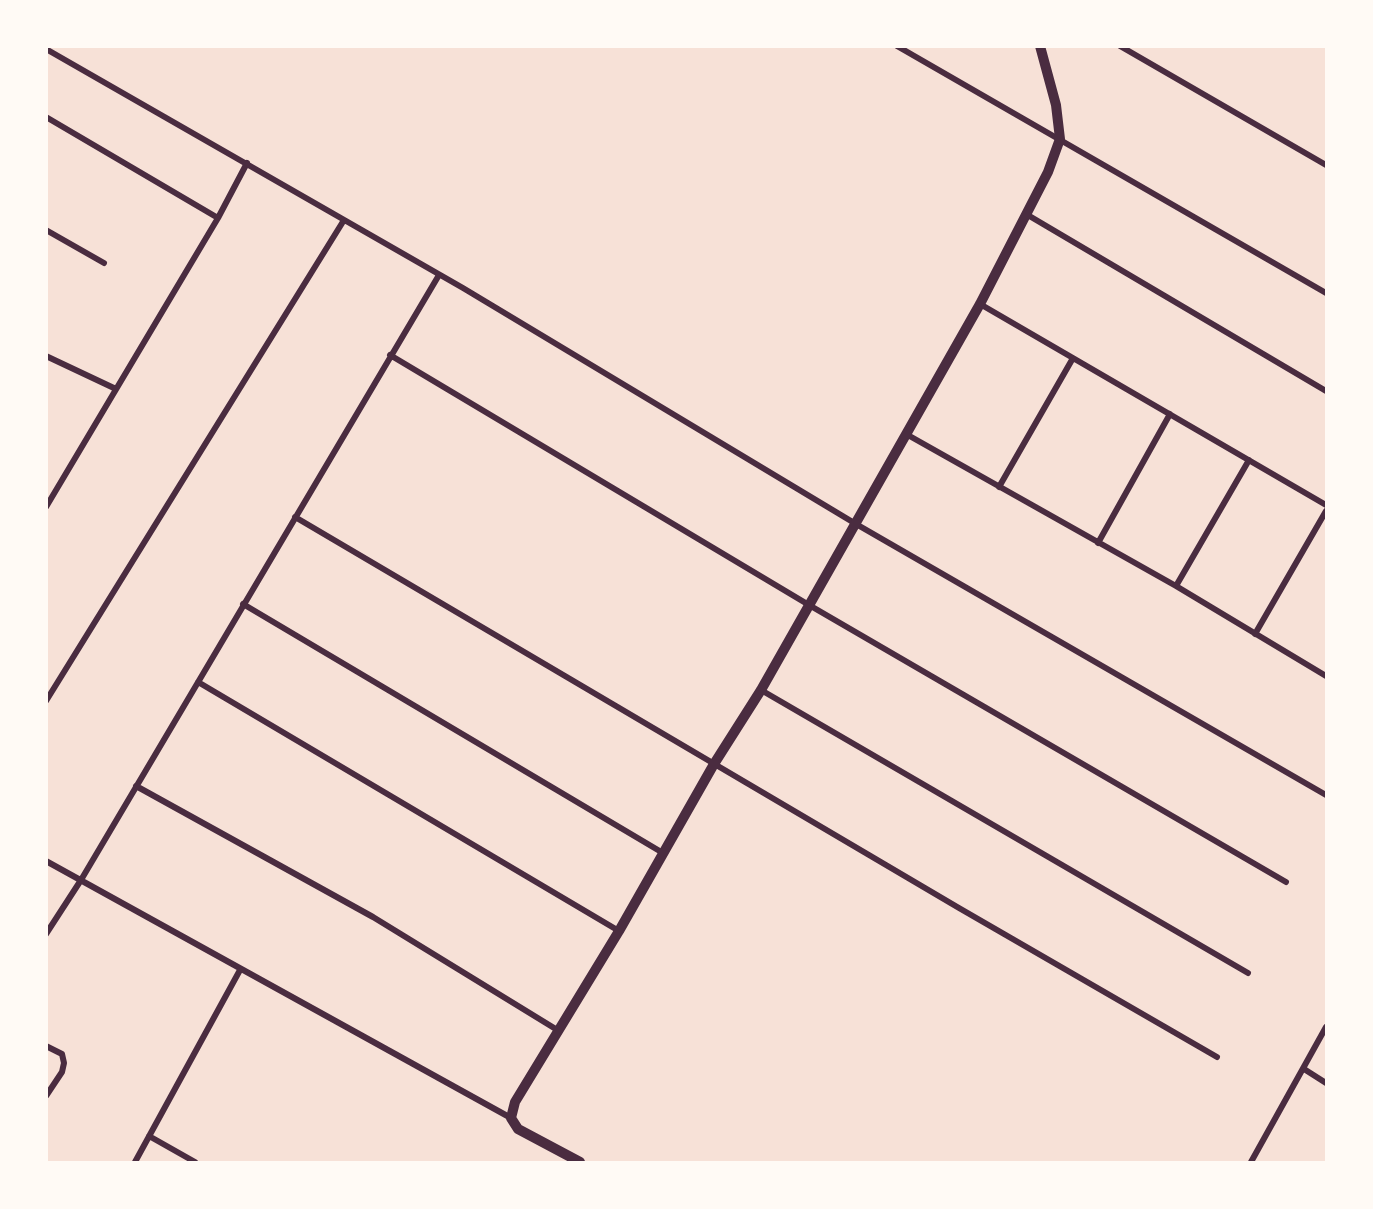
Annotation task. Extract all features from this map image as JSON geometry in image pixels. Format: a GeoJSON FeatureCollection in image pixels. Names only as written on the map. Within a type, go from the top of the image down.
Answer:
{"type":"FeatureCollection","features":[{"type":"Feature","properties":{"kind":"street"},"geometry":{"type":"LineString","coordinates":[[897,46],[1326,293]]}},
{"type":"Feature","properties":{"kind":"street"},"geometry":{"type":"LineString","coordinates":[[511,1118],[515,1102],[619,931],[714,764],[761,690],[856,524],[980,304],[1048,172],[1060,139],[1056,105],[1040,46]]}},
{"type":"Feature","properties":{"kind":"street"},"geometry":{"type":"LineString","coordinates":[[1120,46],[1326,165]]}},
{"type":"Feature","properties":{"kind":"street"},"geometry":{"type":"LineString","coordinates":[[46,49],[247,163],[856,524],[1326,795]]}},
{"type":"Feature","properties":{"kind":"street"},"geometry":{"type":"LineString","coordinates":[[46,117],[218,218]]}},
{"type":"Feature","properties":{"kind":"street"},"geometry":{"type":"LineString","coordinates":[[46,507],[218,218],[247,163]]}},
{"type":"Feature","properties":{"kind":"street"},"geometry":{"type":"LineString","coordinates":[[1026,214],[1326,391]]}},
{"type":"Feature","properties":{"kind":"street"},"geometry":{"type":"LineString","coordinates":[[46,701],[344,220]]}},
{"type":"Feature","properties":{"kind":"street"},"geometry":{"type":"LineString","coordinates":[[46,230],[104,263]]}},
{"type":"Feature","properties":{"kind":"street"},"geometry":{"type":"LineString","coordinates":[[46,934],[81,880],[439,275]]}},
{"type":"Feature","properties":{"kind":"street"},"geometry":{"type":"LineString","coordinates":[[980,304],[1326,505]]}},
{"type":"Feature","properties":{"kind":"street"},"geometry":{"type":"LineString","coordinates":[[390,355],[810,605],[1286,882]]}},
{"type":"Feature","properties":{"kind":"street"},"geometry":{"type":"LineString","coordinates":[[46,356],[116,389]]}},
{"type":"Feature","properties":{"kind":"street"},"geometry":{"type":"LineString","coordinates":[[999,487],[1073,358]]}},
{"type":"Feature","properties":{"kind":"street"},"geometry":{"type":"LineString","coordinates":[[1098,543],[1170,414]]}},
{"type":"Feature","properties":{"kind":"street"},"geometry":{"type":"LineString","coordinates":[[906,434],[1176,586],[1326,676]]}},
{"type":"Feature","properties":{"kind":"street"},"geometry":{"type":"LineString","coordinates":[[1176,586],[1248,460]]}},
{"type":"Feature","properties":{"kind":"street"},"geometry":{"type":"LineString","coordinates":[[1255,634],[1326,511]]}},
{"type":"Feature","properties":{"kind":"street"},"geometry":{"type":"LineString","coordinates":[[295,517],[959,908],[1217,1056]]}},
{"type":"Feature","properties":{"kind":"street"},"geometry":{"type":"LineString","coordinates":[[243,604],[663,853]]}},
{"type":"Feature","properties":{"kind":"street"},"geometry":{"type":"LineString","coordinates":[[198,682],[619,931]]}},
{"type":"Feature","properties":{"kind":"street"},"geometry":{"type":"LineString","coordinates":[[761,690],[1248,973]]}},
{"type":"Feature","properties":{"kind":"street"},"geometry":{"type":"LineString","coordinates":[[136,786],[373,917],[560,1031]]}},
{"type":"Feature","properties":{"kind":"street"},"geometry":{"type":"LineString","coordinates":[[46,861],[511,1118],[518,1129],[580,1162]]}},
{"type":"Feature","properties":{"kind":"street"},"geometry":{"type":"LineString","coordinates":[[135,1162],[240,970]]}},
{"type":"Feature","properties":{"kind":"street"},"geometry":{"type":"LineString","coordinates":[[1251,1162],[1326,1027]]}},
{"type":"Feature","properties":{"kind":"street"},"geometry":{"type":"LineString","coordinates":[[46,1046],[62,1054],[64,1063],[62,1071],[46,1096]]}},
{"type":"Feature","properties":{"kind":"street"},"geometry":{"type":"LineString","coordinates":[[1304,1069],[1326,1083]]}},
{"type":"Feature","properties":{"kind":"street"},"geometry":{"type":"LineString","coordinates":[[149,1136],[195,1162]]}}]}
